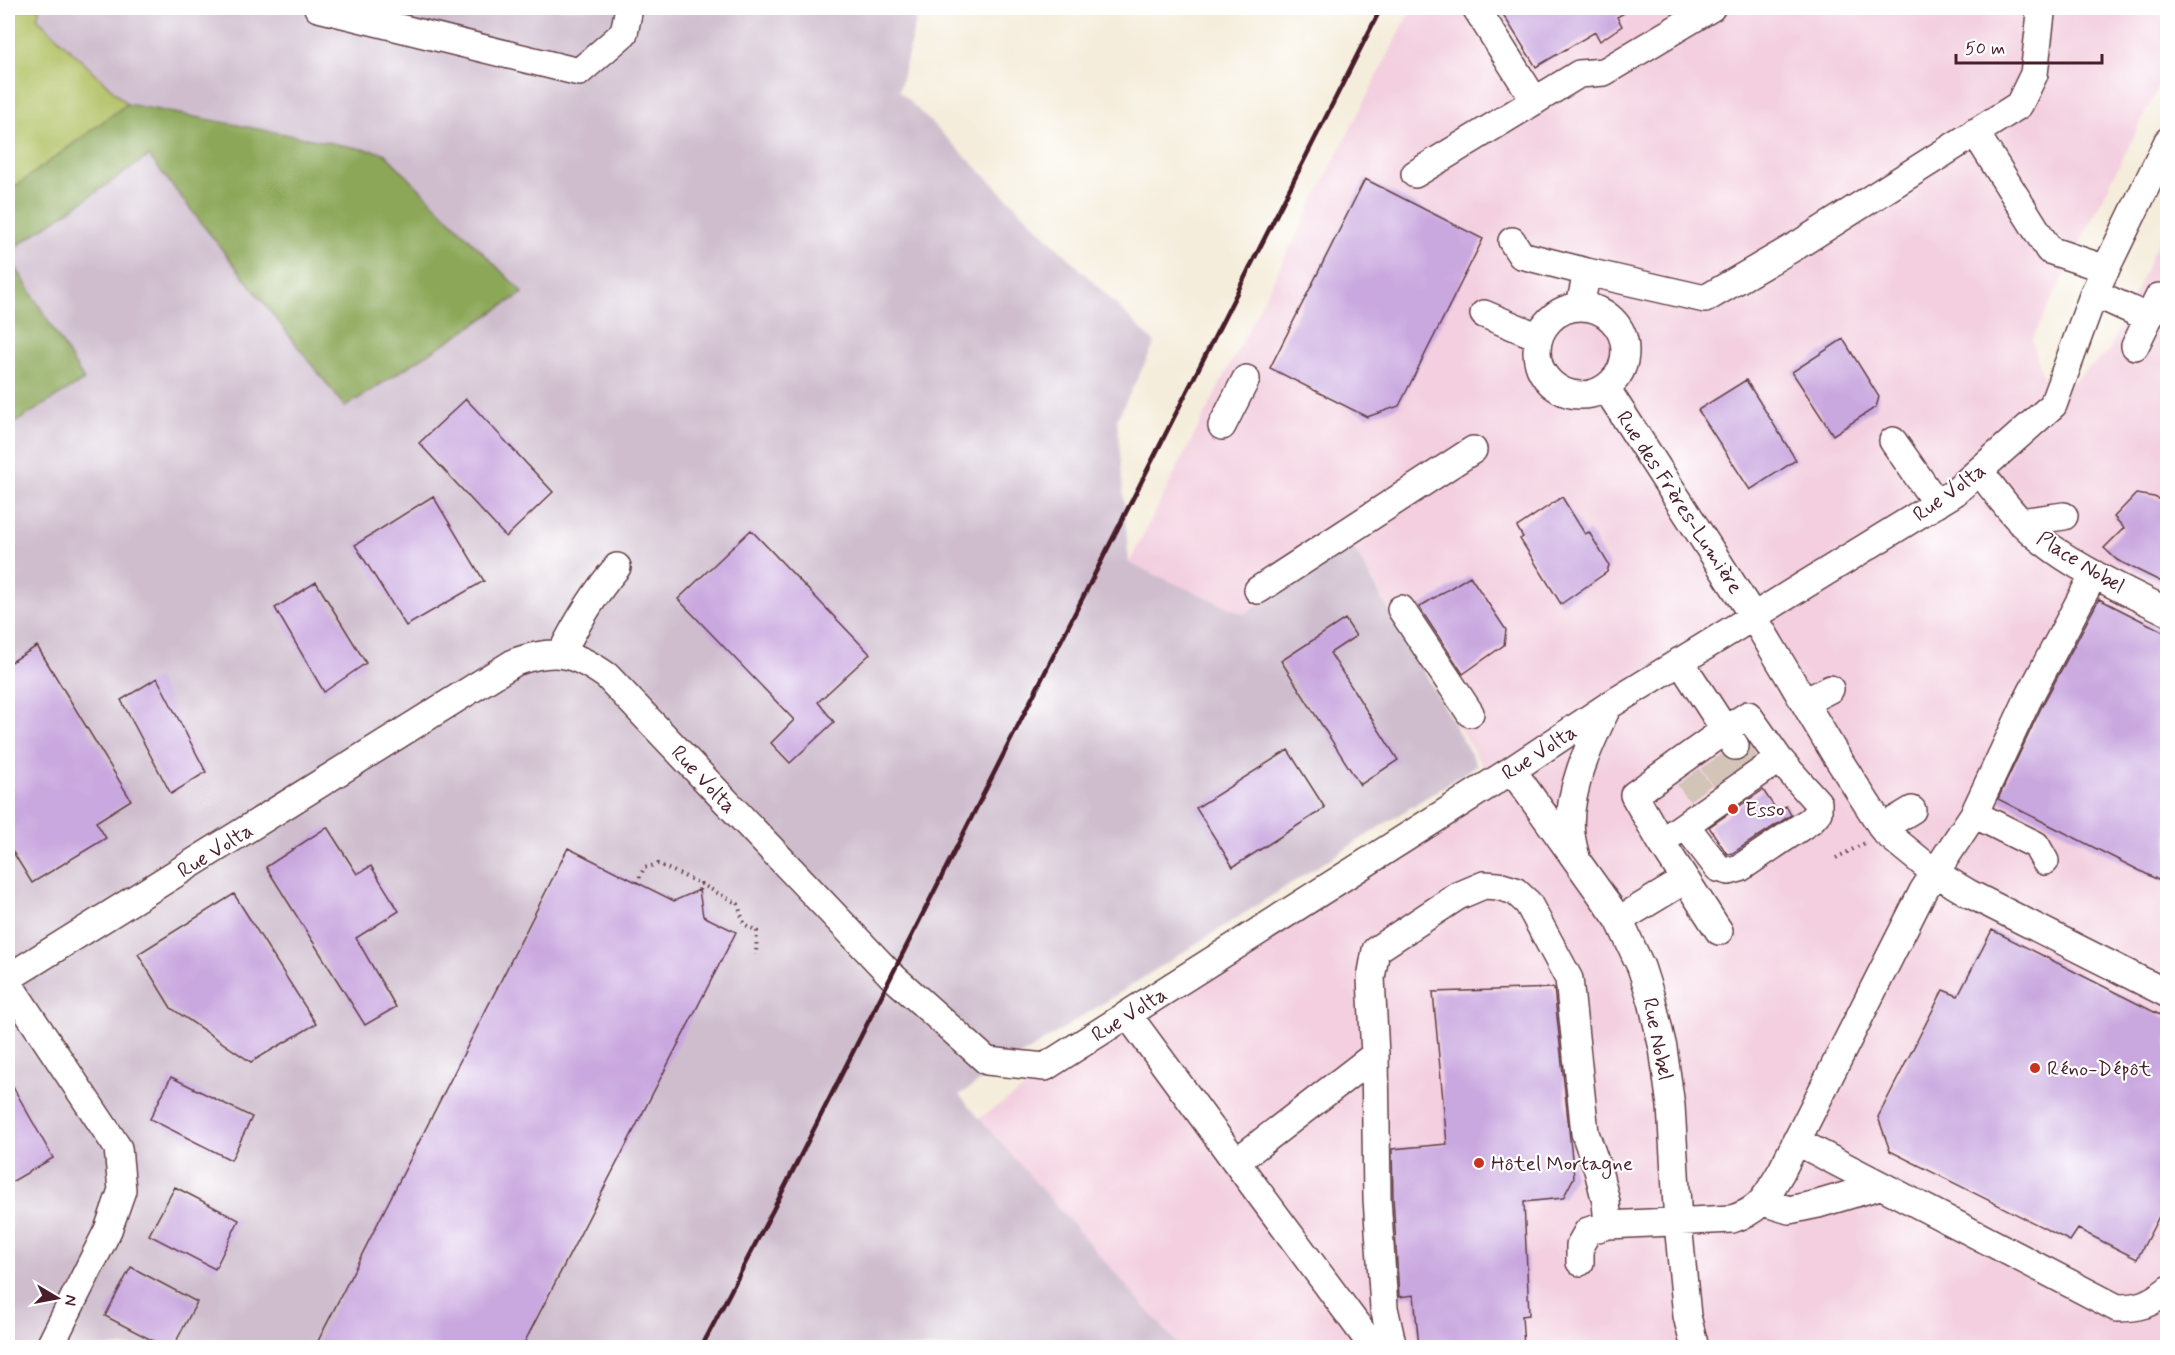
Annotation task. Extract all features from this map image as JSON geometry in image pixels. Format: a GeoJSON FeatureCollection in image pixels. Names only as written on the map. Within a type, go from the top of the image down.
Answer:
{"type":"FeatureCollection","features":[{"type":"Feature","properties":{"kind":"street"},"geometry":{"type":"LineString","coordinates":[[318,8],[579,72],[624,33],[629,8]]}},
{"type":"Feature","properties":{"kind":"street"},"geometry":{"type":"LineString","coordinates":[[1476,8],[1535,101]]}},
{"type":"Feature","properties":{"kind":"street"},"geometry":{"type":"LineString","coordinates":[[1415,174],[1579,74],[1604,72],[1711,8]]}},
{"type":"Feature","properties":{"kind":"street"},"geometry":{"type":"LineString","coordinates":[[1512,241],[1521,255],[1705,299],[1800,243],[2019,105],[2034,74],[2041,14],[2037,8]]}},
{"type":"Feature","properties":{"kind":"street"},"geometry":{"type":"LineString","coordinates":[[1975,132],[2049,250],[2106,269]]}},
{"type":"Feature","properties":{"kind":"street","name":"Rue Volta"},"geometry":{"type":"LineString","coordinates":[[8,978],[515,662],[537,654],[561,654],[586,662],[607,676],[891,975],[987,1061],[1045,1067],[1512,770],[1608,706],[1937,504],[1980,472],[2053,405],[2094,293],[2168,141]]}},
{"type":"Feature","properties":{"kind":"street"},"geometry":{"type":"LineString","coordinates":[[1580,306],[1587,272]]}},
{"type":"Feature","properties":{"kind":"street"},"geometry":{"type":"LineString","coordinates":[[2094,293],[2153,307],[2135,346]]}},
{"type":"Feature","properties":{"kind":"street"},"geometry":{"type":"LineString","coordinates":[[1580,306],[1589,306],[1603,312],[1615,321],[1623,334],[1626,349],[1624,364],[1618,377],[1606,388],[1593,394],[1579,395],[1565,392],[1552,385],[1543,374],[1538,360],[1537,346],[1539,337],[1549,320],[1561,311],[1580,306]]}},
{"type":"Feature","properties":{"kind":"street"},"geometry":{"type":"LineString","coordinates":[[1484,314],[1539,337]]}},
{"type":"Feature","properties":{"kind":"street"},"geometry":{"type":"LineString","coordinates":[[1222,426],[1246,379]]}},
{"type":"Feature","properties":{"kind":"street","name":"Rue des Frères-Lumière"},"geometry":{"type":"LineString","coordinates":[[1606,388],[1753,616],[1883,830],[1935,873],[1970,894],[2168,994]]}},
{"type":"Feature","properties":{"kind":"street"},"geometry":{"type":"LineString","coordinates":[[1893,441],[1937,504]]}},
{"type":"Feature","properties":{"kind":"street"},"geometry":{"type":"LineString","coordinates":[[1258,590],[1473,450]]}},
{"type":"Feature","properties":{"kind":"street","name":"Place Nobel"},"geometry":{"type":"LineString","coordinates":[[1980,472],[2020,522],[2049,547],[2094,574],[2168,612]]}},
{"type":"Feature","properties":{"kind":"street"},"geometry":{"type":"LineString","coordinates":[[2020,522],[2064,516]]}},
{"type":"Feature","properties":{"kind":"street"},"geometry":{"type":"LineString","coordinates":[[561,654],[590,601],[617,567]]}},
{"type":"Feature","properties":{"kind":"street"},"geometry":{"type":"LineString","coordinates":[[1580,1262],[1580,1245],[1588,1231],[1608,1225],[1732,1219],[1749,1214],[1763,1202],[1923,891],[1974,814],[2022,711],[2094,574]]}},
{"type":"Feature","properties":{"kind":"street"},"geometry":{"type":"LineString","coordinates":[[1401,609],[1470,713]]}},
{"type":"Feature","properties":{"kind":"street"},"geometry":{"type":"LineString","coordinates":[[1680,661],[1740,755]]}},
{"type":"Feature","properties":{"kind":"street"},"geometry":{"type":"LineString","coordinates":[[1805,702],[1830,689]]}},
{"type":"Feature","properties":{"kind":"street"},"geometry":{"type":"LineString","coordinates":[[1577,862],[1570,832],[1574,796],[1586,752],[1608,706]]}},
{"type":"Feature","properties":{"kind":"street"},"geometry":{"type":"LineString","coordinates":[[1661,842],[1686,826],[1694,785],[1740,755],[1748,715],[1779,759],[1818,803],[1818,812],[1811,820],[1740,868],[1729,871],[1718,868],[1686,826]]}},
{"type":"Feature","properties":{"kind":"street"},"geometry":{"type":"LineString","coordinates":[[1719,931],[1684,880],[1634,795],[1694,785],[1740,755],[1779,759]]}},
{"type":"Feature","properties":{"kind":"street","name":"Rue Nobel"},"geometry":{"type":"LineString","coordinates":[[1512,770],[1619,920],[1641,967],[1652,1001],[1663,1048],[1671,1106],[1678,1223],[1687,1316],[1695,1347]]}},
{"type":"Feature","properties":{"kind":"street"},"geometry":{"type":"LineString","coordinates":[[1883,830],[1912,810]]}},
{"type":"Feature","properties":{"kind":"street"},"geometry":{"type":"LineString","coordinates":[[1974,814],[2036,845],[2045,861]]}},
{"type":"Feature","properties":{"kind":"street"},"geometry":{"type":"LineString","coordinates":[[1619,920],[1684,880]]}},
{"type":"Feature","properties":{"kind":"street"},"geometry":{"type":"LineString","coordinates":[[1393,1347],[1384,1308],[1377,1198],[1375,1055],[1371,978],[1376,950],[1458,896],[1484,885],[1515,891],[1528,903],[1569,979],[1586,1133],[1600,1180],[1608,1225]]}},
{"type":"Feature","properties":{"kind":"street"},"geometry":{"type":"LineString","coordinates":[[8,983],[118,1148],[122,1190],[108,1230],[49,1347]]}},
{"type":"Feature","properties":{"kind":"street"},"geometry":{"type":"LineString","coordinates":[[1128,1015],[1374,1347]]}},
{"type":"Feature","properties":{"kind":"street"},"geometry":{"type":"LineString","coordinates":[[1236,1162],[1375,1055]]}},
{"type":"Feature","properties":{"kind":"street"},"geometry":{"type":"LineString","coordinates":[[1796,1141],[2117,1308],[2134,1308],[2153,1302],[2168,1290]]}},
{"type":"Feature","properties":{"kind":"street"},"geometry":{"type":"LineString","coordinates":[[1763,1202],[1789,1210],[1879,1186]]}},
{"type":"Feature","properties":{"kind":"path"},"geometry":{"type":"LineString","coordinates":[[1836,858],[1883,830]]}},
{"type":"Feature","properties":{"kind":"path"},"geometry":{"type":"LineString","coordinates":[[637,883],[644,868],[658,864],[738,904],[744,924],[757,932],[756,955]]}},
{"type":"Feature","properties":{"kind":"path"},"geometry":{"type":"LineString","coordinates":[[699,890],[701,884]]}},
{"type":"Feature","properties":{"kind":"shaded area"},"geometry":{"type":"Polygon","coordinates":[[[40,8],[919,8],[899,91],[1155,343],[1117,419],[1129,563],[1244,614],[1351,543],[1477,765],[959,1095],[1180,1347],[8,1347],[8,427],[84,380],[8,252],[149,156],[345,407],[384,153],[127,104],[37,18],[40,8]]]}},
{"type":"Feature","properties":{"kind":"shaded area"},"geometry":{"type":"Polygon","coordinates":[[[1412,8],[2167,8],[2167,64],[2156,92],[2032,340],[2050,400],[2109,351],[2167,221],[2168,1333],[2156,1347],[1180,1347],[978,1119],[1489,778],[1351,543],[1244,614],[1129,563],[1412,8]]]}},
{"type":"Feature","properties":{"kind":"green space"},"geometry":{"type":"Polygon","coordinates":[[[8,8],[40,8],[37,18],[127,104],[8,192],[8,8]]]}},
{"type":"Feature","properties":{"kind":"green space"},"geometry":{"type":"Polygon","coordinates":[[[127,104],[384,153],[523,293],[345,407],[149,156],[8,252],[8,192],[127,104]]]}},
{"type":"Feature","properties":{"kind":"green space"},"geometry":{"type":"Polygon","coordinates":[[[8,254],[84,380],[8,427],[8,254]]]}},
{"type":"Feature","properties":{"kind":"building"},"geometry":{"type":"Polygon","coordinates":[[[1499,8],[1633,8],[1617,17],[1622,26],[1600,41],[1595,32],[1536,67],[1499,8]]]}},
{"type":"Feature","properties":{"kind":"building"},"geometry":{"type":"Polygon","coordinates":[[[1365,179],[1483,239],[1399,406],[1367,417],[1270,368],[1365,179]]]}},
{"type":"Feature","properties":{"kind":"building"},"geometry":{"type":"Polygon","coordinates":[[[1843,339],[1879,397],[1876,407],[1833,435],[1792,372],[1843,339]]]}},
{"type":"Feature","properties":{"kind":"building"},"geometry":{"type":"Polygon","coordinates":[[[1746,380],[1796,460],[1750,490],[1698,410],[1746,380]]]}},
{"type":"Feature","properties":{"kind":"building"},"geometry":{"type":"Polygon","coordinates":[[[466,399],[553,492],[506,537],[419,443],[466,399]]]}},
{"type":"Feature","properties":{"kind":"building"},"geometry":{"type":"Polygon","coordinates":[[[2136,494],[2154,497],[2168,503],[2168,585],[2117,560],[2104,548],[2124,528],[2114,517],[2136,494]]]}},
{"type":"Feature","properties":{"kind":"building"},"geometry":{"type":"Polygon","coordinates":[[[433,496],[484,581],[406,626],[355,545],[433,496]]]}},
{"type":"Feature","properties":{"kind":"building"},"geometry":{"type":"Polygon","coordinates":[[[1562,497],[1585,534],[1589,532],[1609,565],[1607,572],[1561,604],[1520,539],[1523,537],[1517,527],[1562,497]]]}},
{"type":"Feature","properties":{"kind":"building"},"geometry":{"type":"Polygon","coordinates":[[[751,530],[870,654],[818,702],[834,722],[790,763],[771,743],[794,720],[678,599],[751,530]]]}},
{"type":"Feature","properties":{"kind":"building"},"geometry":{"type":"Polygon","coordinates":[[[1470,576],[1506,630],[1504,645],[1463,674],[1419,607],[1470,576]]]}},
{"type":"Feature","properties":{"kind":"building"},"geometry":{"type":"Polygon","coordinates":[[[316,582],[366,663],[324,692],[275,608],[316,582]]]}},
{"type":"Feature","properties":{"kind":"building"},"geometry":{"type":"Polygon","coordinates":[[[2099,599],[2168,634],[2168,885],[1998,799],[2041,708],[2099,599]]]}},
{"type":"Feature","properties":{"kind":"building"},"geometry":{"type":"Polygon","coordinates":[[[1345,619],[1356,636],[1330,653],[1398,760],[1360,785],[1281,661],[1345,619]]]}},
{"type":"Feature","properties":{"kind":"building"},"geometry":{"type":"Polygon","coordinates":[[[37,646],[131,800],[96,822],[106,838],[32,883],[8,844],[8,664],[37,646]]]}},
{"type":"Feature","properties":{"kind":"building"},"geometry":{"type":"Polygon","coordinates":[[[157,678],[206,772],[171,794],[121,700],[157,678]]]}},
{"type":"Feature","properties":{"kind":"building"},"geometry":{"type":"Polygon","coordinates":[[[1288,750],[1325,808],[1233,867],[1196,808],[1288,750]]]}},
{"type":"Feature","properties":{"kind":"building"},"geometry":{"type":"Polygon","coordinates":[[[1763,790],[1777,811],[1786,806],[1791,815],[1733,853],[1727,854],[1709,827],[1763,790]]]}},
{"type":"Feature","properties":{"kind":"building"},"geometry":{"type":"Polygon","coordinates":[[[327,827],[357,874],[371,866],[399,911],[356,938],[396,1007],[365,1025],[266,867],[327,827]]]}},
{"type":"Feature","properties":{"kind":"building"},"geometry":{"type":"Polygon","coordinates":[[[568,848],[674,901],[699,890],[703,916],[736,932],[522,1347],[315,1347],[568,848]]]}},
{"type":"Feature","properties":{"kind":"building"},"geometry":{"type":"Polygon","coordinates":[[[234,894],[316,1024],[251,1062],[171,1008],[138,954],[234,894]]]}},
{"type":"Feature","properties":{"kind":"building","name":"Réno-Dépôt"},"geometry":{"type":"Polygon","coordinates":[[[1992,930],[2168,1019],[2168,1199],[2137,1259],[2078,1229],[2070,1241],[1890,1151],[1878,1117],[1943,990],[1958,996],[1992,930]]]}},
{"type":"Feature","properties":{"kind":"building","name":"Hôtel Mortagne"},"geometry":{"type":"Polygon","coordinates":[[[1554,988],[1574,1177],[1563,1198],[1524,1202],[1529,1315],[1522,1316],[1524,1347],[1419,1347],[1414,1295],[1399,1297],[1392,1149],[1447,1144],[1433,992],[1554,988]]]}},
{"type":"Feature","properties":{"kind":"building"},"geometry":{"type":"Polygon","coordinates":[[[171,1077],[252,1117],[231,1160],[150,1119],[171,1077]]]}},
{"type":"Feature","properties":{"kind":"building"},"geometry":{"type":"Polygon","coordinates":[[[8,1078],[53,1158],[8,1184],[8,1078]]]}},
{"type":"Feature","properties":{"kind":"building"},"geometry":{"type":"Polygon","coordinates":[[[175,1187],[239,1220],[215,1269],[149,1235],[175,1187]]]}},
{"type":"Feature","properties":{"kind":"building"},"geometry":{"type":"Polygon","coordinates":[[[131,1267],[197,1302],[173,1347],[165,1347],[105,1316],[131,1267]]]}},
{"type":"Feature","properties":{"kind":"tunnel"},"geometry":{"type":"LineString","coordinates":[[1735,746],[1748,767]]}},
{"type":"Feature","properties":{"kind":"tunnel"},"geometry":{"type":"LineString","coordinates":[[1712,761],[1724,779]]}},
{"type":"Feature","properties":{"kind":"tunnel"},"geometry":{"type":"LineString","coordinates":[[1688,777],[1700,793]]}},
{"type":"Feature","properties":{"kind":"railway"},"geometry":{"type":"LineString","coordinates":[[701,1348],[1381,8]]}},
{"type":"Feature","properties":{"kind":"place","name":"Esso"},"geometry":{"type":"Point","coordinates":[1733,809]}},
{"type":"Feature","properties":{"kind":"place","name":"Réno-Dépôt"},"geometry":{"type":"Point","coordinates":[2035,1068]}},
{"type":"Feature","properties":{"kind":"place","name":"Hôtel Mortagne"},"geometry":{"type":"Point","coordinates":[1479,1163]}}]}
